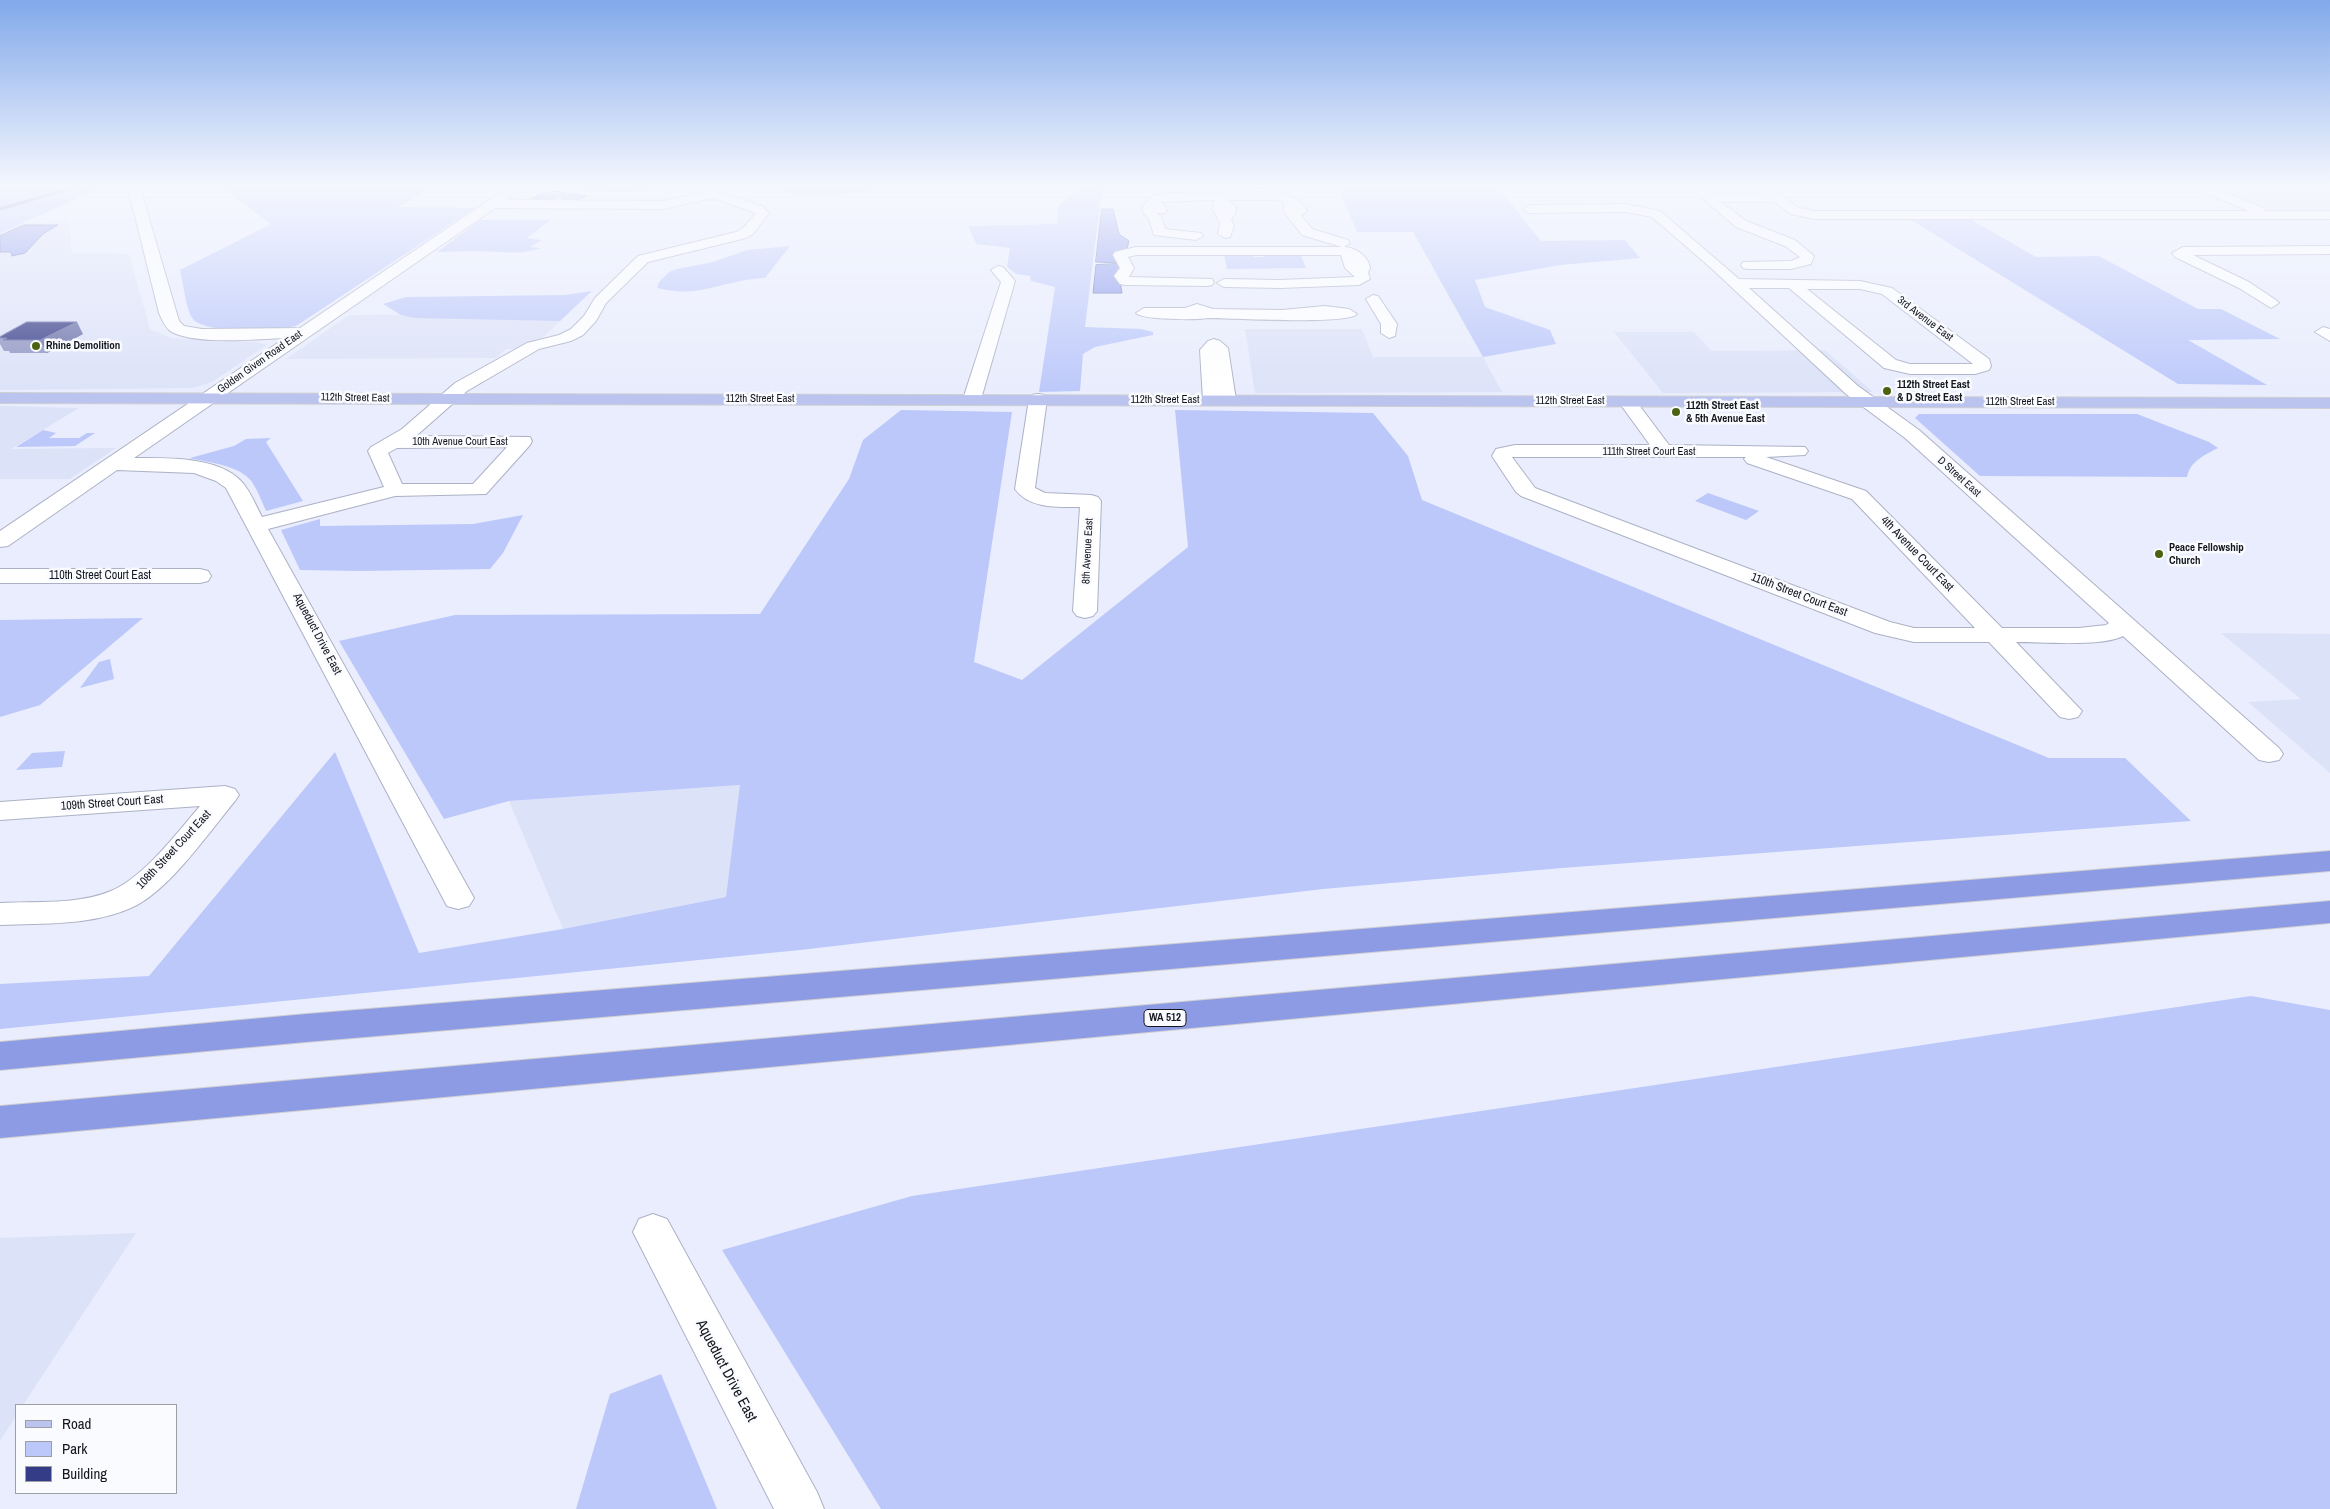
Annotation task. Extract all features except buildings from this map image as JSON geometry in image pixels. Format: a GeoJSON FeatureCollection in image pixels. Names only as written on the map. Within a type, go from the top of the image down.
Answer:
{"type":"FeatureCollection","features":[{"type":"Feature","properties":{"kind":"highway"},"geometry":{"type":"LineString","coordinates":[[0,1056],[365,1023],[2330,861]]}},
{"type":"Feature","properties":{"kind":"highway","name":"WA 512"},"geometry":{"type":"LineString","coordinates":[[0,1122],[2330,912]]}},
{"type":"Feature","properties":{"kind":"main road","name":"112th Street East"},"geometry":{"type":"LineString","coordinates":[[0,398],[2330,403]]}},
{"type":"Feature","properties":{"kind":"street"},"geometry":{"type":"LineString","coordinates":[[152,254],[172,324],[185,331],[201,333],[303,333]]}},
{"type":"Feature","properties":{"kind":"street","name":"Golden Given Road East"},"geometry":{"type":"LineString","coordinates":[[0,541],[418,254]]}},
{"type":"Feature","properties":{"kind":"street","name":"10th Avenue Court East"},"geometry":{"type":"LineString","coordinates":[[396,442],[523,442],[479,490],[395,490],[378,451],[396,442],[461,387],[533,346],[572,335],[591,318],[600,301],[643,260],[665,254]]}},
{"type":"Feature","properties":{"kind":"street"},"geometry":{"type":"LineString","coordinates":[[1121,254],[1127,268],[1121,278],[1128,282],[1219,259],[1304,254]]}},
{"type":"Feature","properties":{"kind":"street"},"geometry":{"type":"LineString","coordinates":[[1159,254],[1219,259],[1357,277],[1363,268],[1363,263],[1352,254]]}},
{"type":"Feature","properties":{"kind":"street"},"geometry":{"type":"LineString","coordinates":[[1209,254],[1219,259]]}},
{"type":"Feature","properties":{"kind":"street"},"geometry":{"type":"LineString","coordinates":[[1220,254],[1199,299],[1198,313],[1212,329],[1214,344],[1220,348],[1216,368],[1220,400]]}},
{"type":"Feature","properties":{"kind":"street","name":"D Street East"},"geometry":{"type":"LineString","coordinates":[[1704,254],[1796,340],[1868,402],[1912,434],[2269,754]]}},
{"type":"Feature","properties":{"kind":"street"},"geometry":{"type":"LineString","coordinates":[[1716,265],[1796,264],[1806,261],[1807,256],[1805,254]]}},
{"type":"Feature","properties":{"kind":"street"},"geometry":{"type":"LineString","coordinates":[[2182,254],[2244,286],[2271,303]]}},
{"type":"Feature","properties":{"kind":"street"},"geometry":{"type":"LineString","coordinates":[[972,399],[1008,280],[998,270]]}},
{"type":"Feature","properties":{"kind":"street","name":"3rd Avenue East"},"geometry":{"type":"LineString","coordinates":[[1735,283],[1860,285],[1887,291],[1983,362],[1983,366],[1968,369],[1898,367],[1884,361],[1859,340]]}},
{"type":"Feature","properties":{"kind":"street"},"geometry":{"type":"LineString","coordinates":[[1794,285],[1859,340]]}},
{"type":"Feature","properties":{"kind":"street"},"geometry":{"type":"LineString","coordinates":[[1373,299],[1380,314],[1388,324],[1389,333]]}},
{"type":"Feature","properties":{"kind":"street"},"geometry":{"type":"LineString","coordinates":[[1144,313],[1380,314]]}},
{"type":"Feature","properties":{"kind":"street"},"geometry":{"type":"LineString","coordinates":[[1796,340],[1817,340]]}},
{"type":"Feature","properties":{"kind":"street"},"geometry":{"type":"LineString","coordinates":[[1834,340],[1859,340]]}},
{"type":"Feature","properties":{"kind":"street","name":"8th Avenue East"},"geometry":{"type":"LineString","coordinates":[[1038,399],[1025,489],[1031,495],[1047,500],[1091,501],[1085,611]]}},
{"type":"Feature","properties":{"kind":"street"},"geometry":{"type":"LineString","coordinates":[[1627,402],[1664,452]]}},
{"type":"Feature","properties":{"kind":"street","name":"111th Street Court East"},"geometry":{"type":"LineString","coordinates":[[1502,456],[1503,453],[1515,451],[1798,451]]}},
{"type":"Feature","properties":{"kind":"street","name":"4th Avenue Court East"},"geometry":{"type":"LineString","coordinates":[[1731,452],[1859,495],[2069,710]]}},
{"type":"Feature","properties":{"kind":"street","name":"110th Street Court East"},"geometry":{"type":"LineString","coordinates":[[1502,456],[1523,488],[1528,492],[1883,628],[1914,635],[2102,634],[2117,630],[2123,624]]}},
{"type":"Feature","properties":{"kind":"street","name":"Aqueduct Drive East"},"geometry":{"type":"LineString","coordinates":[[111,464],[173,465],[209,470],[222,475],[234,485],[267,522],[458,898]]}},
{"type":"Feature","properties":{"kind":"street"},"geometry":{"type":"LineString","coordinates":[[267,522],[395,490]]}},
{"type":"Feature","properties":{"kind":"street","name":"110th Street Court East"},"geometry":{"type":"LineString","coordinates":[[0,576],[200,576]]}},
{"type":"Feature","properties":{"kind":"street","name":"109th Street Court East"},"geometry":{"type":"LineString","coordinates":[[0,811],[225,795]]}},
{"type":"Feature","properties":{"kind":"street","name":"108th Street Court East"},"geometry":{"type":"LineString","coordinates":[[0,914],[88,908],[124,898],[146,884],[225,795]]}},
{"type":"Feature","properties":{"kind":"street","name":"Aqueduct Drive East"},"geometry":{"type":"LineString","coordinates":[[653,1232],[800,1509]]}},
{"type":"Feature","properties":{"kind":"shaded area"},"geometry":{"type":"Polygon","coordinates":[[[0,254],[129,254],[150,329],[171,338],[257,342],[267,345],[212,382],[193,388],[0,390],[0,254]]]}},
{"type":"Feature","properties":{"kind":"shaded area"},"geometry":{"type":"Polygon","coordinates":[[[567,314],[531,349],[506,349],[496,358],[286,359],[349,315],[567,314]]]}},
{"type":"Feature","properties":{"kind":"shaded area"},"geometry":{"type":"Polygon","coordinates":[[[1245,329],[1362,329],[1373,357],[1483,357],[1502,392],[1255,393],[1245,329]]]}},
{"type":"Feature","properties":{"kind":"shaded area"},"geometry":{"type":"Polygon","coordinates":[[[1614,332],[1694,332],[1712,351],[1825,350],[1873,392],[1663,393],[1614,332]]]}},
{"type":"Feature","properties":{"kind":"shaded area"},"geometry":{"type":"Polygon","coordinates":[[[0,406],[79,408],[11,449],[116,448],[70,479],[0,479],[0,406]]]}},
{"type":"Feature","properties":{"kind":"shaded area"},"geometry":{"type":"Polygon","coordinates":[[[2221,633],[2330,634],[2330,773],[2248,702],[2301,699],[2221,633]]]}},
{"type":"Feature","properties":{"kind":"shaded area"},"geometry":{"type":"Polygon","coordinates":[[[741,785],[726,897],[563,929],[509,801],[741,785]]]}},
{"type":"Feature","properties":{"kind":"shaded area"},"geometry":{"type":"Polygon","coordinates":[[[136,1233],[24,1404],[15,1404],[15,1418],[0,1441],[0,1238],[136,1233]]]}},
{"type":"Feature","properties":{"kind":"green space"},"geometry":{"type":"Polygon","coordinates":[[[211,254],[405,254],[296,326],[274,329],[226,329],[200,324],[191,315],[180,270],[211,254]]]}},
{"type":"Feature","properties":{"kind":"green space"},"geometry":{"type":"Polygon","coordinates":[[[734,254],[783,254],[765,278],[750,279],[699,290],[673,291],[657,288],[659,282],[669,272],[713,262],[734,254]]]}},
{"type":"Feature","properties":{"kind":"green space"},"geometry":{"type":"Polygon","coordinates":[[[1009,254],[1094,254],[1085,327],[1141,329],[1153,332],[1153,335],[1095,347],[1083,354],[1080,391],[1039,392],[1055,287],[1031,281],[1030,276],[1016,274],[1007,267],[1009,254]]]}},
{"type":"Feature","properties":{"kind":"green space"},"geometry":{"type":"Polygon","coordinates":[[[1264,254],[1301,254],[1306,268],[1227,269],[1224,255],[1264,257],[1264,254]]]}},
{"type":"Feature","properties":{"kind":"green space"},"geometry":{"type":"Polygon","coordinates":[[[1426,254],[1637,254],[1640,258],[1560,265],[1475,280],[1485,307],[1550,330],[1556,344],[1483,357],[1426,254]]]}},
{"type":"Feature","properties":{"kind":"green space"},"geometry":{"type":"Polygon","coordinates":[[[1967,254],[2032,254],[2036,257],[2099,256],[2198,309],[2221,309],[2280,339],[2188,340],[2267,385],[2178,384],[1967,254]]]}},
{"type":"Feature","properties":{"kind":"green space"},"geometry":{"type":"Polygon","coordinates":[[[592,291],[560,321],[415,318],[401,315],[383,304],[406,297],[565,295],[592,291]]]}},
{"type":"Feature","properties":{"kind":"green space"},"geometry":{"type":"Polygon","coordinates":[[[901,410],[1012,412],[974,662],[1022,680],[1188,547],[1175,410],[1373,413],[1408,456],[1422,500],[2049,758],[2125,758],[2191,821],[1562,868],[1323,889],[800,950],[0,1029],[0,984],[149,976],[335,752],[419,953],[563,929],[726,897],[740,785],[509,801],[444,819],[339,641],[455,615],[760,614],[849,479],[863,440],[901,410]]]}},
{"type":"Feature","properties":{"kind":"green space"},"geometry":{"type":"Polygon","coordinates":[[[1919,414],[2137,414],[2209,442],[2218,448],[2195,463],[2187,477],[1980,476],[1915,418],[1919,414]]]}},
{"type":"Feature","properties":{"kind":"green space"},"geometry":{"type":"Polygon","coordinates":[[[43,430],[56,433],[49,438],[79,438],[87,433],[95,433],[75,446],[16,447],[43,430]]]}},
{"type":"Feature","properties":{"kind":"green space"},"geometry":{"type":"Polygon","coordinates":[[[271,438],[266,442],[303,501],[266,511],[260,496],[247,476],[232,468],[190,458],[234,446],[246,439],[271,438]]]}},
{"type":"Feature","properties":{"kind":"green space"},"geometry":{"type":"Polygon","coordinates":[[[1708,493],[1759,511],[1746,520],[1695,501],[1708,493]]]}},
{"type":"Feature","properties":{"kind":"green space"},"geometry":{"type":"Polygon","coordinates":[[[523,515],[503,553],[490,569],[300,570],[281,530],[320,519],[320,526],[473,524],[523,515]]]}},
{"type":"Feature","properties":{"kind":"green space"},"geometry":{"type":"Polygon","coordinates":[[[143,618],[40,705],[0,717],[0,620],[143,618]]]}},
{"type":"Feature","properties":{"kind":"green space"},"geometry":{"type":"Polygon","coordinates":[[[110,659],[114,679],[80,688],[99,662],[110,659]]]}},
{"type":"Feature","properties":{"kind":"green space"},"geometry":{"type":"Polygon","coordinates":[[[65,751],[62,767],[16,770],[32,753],[65,751]]]}},
{"type":"Feature","properties":{"kind":"green space"},"geometry":{"type":"Polygon","coordinates":[[[2251,996],[2330,1010],[2330,1509],[881,1509],[722,1250],[912,1196],[2251,996]]]}},
{"type":"Feature","properties":{"kind":"green space"},"geometry":{"type":"Polygon","coordinates":[[[661,1374],[717,1509],[576,1509],[610,1394],[661,1374]]]}},
{"type":"Feature","properties":{"kind":"water"},"geometry":{"type":"Polygon","coordinates":[[[1097,254],[1116,254],[1114,258],[1117,263],[1096,262],[1097,254]]]}},
{"type":"Feature","properties":{"kind":"water"},"geometry":{"type":"Polygon","coordinates":[[[1119,264],[1121,269],[1115,277],[1120,281],[1122,293],[1093,293],[1096,265],[1119,264]]]}},
{"type":"Feature","properties":{"kind":"place","name":"Rhine Demolition"},"geometry":{"type":"Point","coordinates":[36,346]}},
{"type":"Feature","properties":{"kind":"place","name":"112th Street East & D Street East"},"geometry":{"type":"Point","coordinates":[1887,391]}},
{"type":"Feature","properties":{"kind":"place","name":"112th Street East & 5th Avenue East"},"geometry":{"type":"Point","coordinates":[1676,412]}},
{"type":"Feature","properties":{"kind":"place","name":"Peace Fellowship Church"},"geometry":{"type":"Point","coordinates":[2159,554]}}]}
